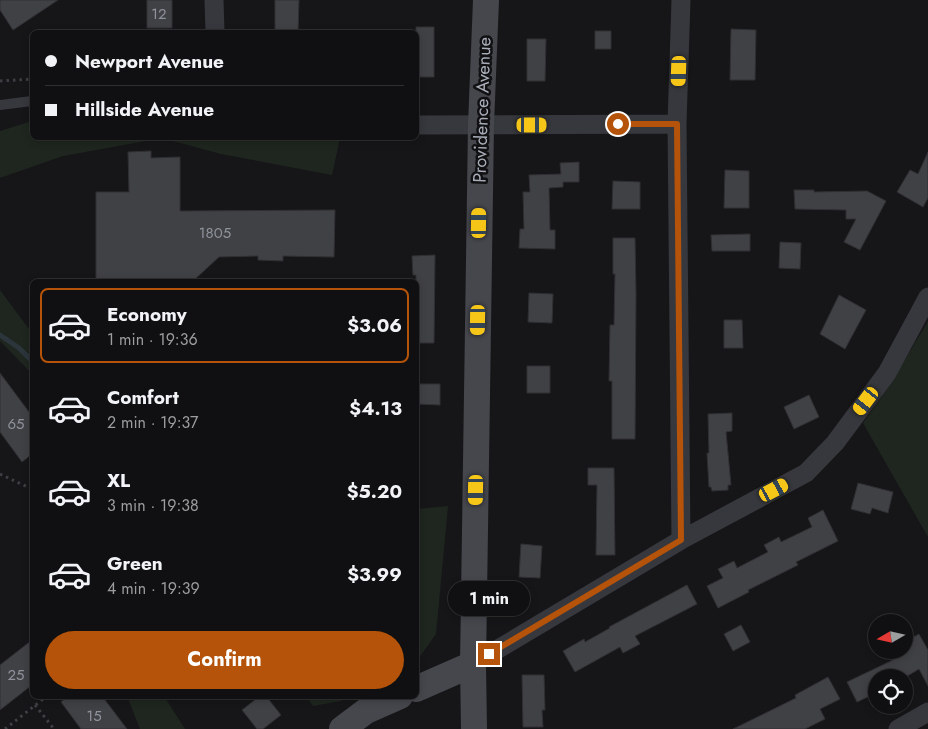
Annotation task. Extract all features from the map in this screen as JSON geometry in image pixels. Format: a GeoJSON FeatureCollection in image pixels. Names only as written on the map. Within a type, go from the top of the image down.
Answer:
{"type":"FeatureCollection","features":[{"type":"Feature","properties":{"kind":"street"},"geometry":{"type":"LineString","coordinates":[[214,0],[215,30]]}},
{"type":"Feature","properties":{"kind":"street","name":"Providence Avenue"},"geometry":{"type":"LineString","coordinates":[[474,729],[473,664],[480,125],[486,0]]}},
{"type":"Feature","properties":{"kind":"street"},"geometry":{"type":"LineString","coordinates":[[681,0],[677,124],[681,540]]}},
{"type":"Feature","properties":{"kind":"street"},"geometry":{"type":"LineString","coordinates":[[419,125],[677,124]]}},
{"type":"Feature","properties":{"kind":"street"},"geometry":{"type":"LineString","coordinates":[[419,688],[473,664],[681,540],[806,473],[835,443],[887,373],[928,297]]}},
{"type":"Feature","properties":{"kind":"street"},"geometry":{"type":"LineString","coordinates":[[342,729],[366,711],[393,699]]}},
{"type":"Feature","properties":{"kind":"street"},"geometry":{"type":"LineString","coordinates":[[898,729],[928,712]]}},
{"type":"Feature","properties":{"kind":"lane"},"geometry":{"type":"LineString","coordinates":[[0,105],[30,101]]}},
{"type":"Feature","properties":{"kind":"path"},"geometry":{"type":"LineString","coordinates":[[0,81],[30,79]]}},
{"type":"Feature","properties":{"kind":"path"},"geometry":{"type":"LineString","coordinates":[[0,474],[30,488]]}},
{"type":"Feature","properties":{"kind":"path"},"geometry":{"type":"LineString","coordinates":[[5,729],[43,699]]}},
{"type":"Feature","properties":{"kind":"path"},"geometry":{"type":"LineString","coordinates":[[35,706],[54,729]]}},
{"type":"Feature","properties":{"kind":"shaded area"},"geometry":{"type":"Polygon","coordinates":[[[30,122],[30,140],[151,140],[63,156],[0,178],[0,131],[30,122]]]}},
{"type":"Feature","properties":{"kind":"shaded area"},"geometry":{"type":"Polygon","coordinates":[[[169,140],[340,140],[332,175],[221,154],[169,140]]]}},
{"type":"Feature","properties":{"kind":"shaded area"},"geometry":{"type":"Polygon","coordinates":[[[0,290],[30,330],[30,372],[0,341],[0,290]]]}},
{"type":"Feature","properties":{"kind":"shaded area"},"geometry":{"type":"Polygon","coordinates":[[[928,321],[928,537],[863,423],[891,383],[928,321]]]}},
{"type":"Feature","properties":{"kind":"shaded area"},"geometry":{"type":"Polygon","coordinates":[[[448,506],[436,634],[419,658],[419,509],[448,506]]]}},
{"type":"Feature","properties":{"kind":"shaded area"},"geometry":{"type":"Polygon","coordinates":[[[128,699],[166,699],[185,729],[140,729],[128,699]]]}},
{"type":"Feature","properties":{"kind":"shaded area"},"geometry":{"type":"Polygon","coordinates":[[[308,699],[345,699],[341,701],[313,706],[308,699]]]}},
{"type":"Feature","properties":{"kind":"building"},"geometry":{"type":"Polygon","coordinates":[[[0,0],[58,0],[13,30],[0,10],[0,0]]]}},
{"type":"Feature","properties":{"kind":"building"},"geometry":{"type":"Polygon","coordinates":[[[147,0],[172,0],[172,28],[147,28],[147,0]]]}},
{"type":"Feature","properties":{"kind":"building"},"geometry":{"type":"Polygon","coordinates":[[[275,0],[299,0],[298,30],[275,30],[275,0]]]}},
{"type":"Feature","properties":{"kind":"building"},"geometry":{"type":"Polygon","coordinates":[[[416,27],[434,27],[434,77],[419,77],[419,30],[416,30],[416,27]]]}},
{"type":"Feature","properties":{"kind":"building"},"geometry":{"type":"Polygon","coordinates":[[[731,29],[756,30],[755,80],[730,80],[731,29]]]}},
{"type":"Feature","properties":{"kind":"building"},"geometry":{"type":"Polygon","coordinates":[[[595,31],[611,31],[611,49],[595,49],[595,31]]]}},
{"type":"Feature","properties":{"kind":"building"},"geometry":{"type":"Polygon","coordinates":[[[527,39],[546,39],[545,81],[527,81],[527,39]]]}},
{"type":"Feature","properties":{"kind":"building"},"geometry":{"type":"Polygon","coordinates":[[[151,151],[151,158],[180,157],[180,211],[335,210],[334,257],[283,256],[283,261],[258,260],[258,256],[219,257],[195,279],[96,279],[96,192],[129,192],[128,152],[151,151]]]}},
{"type":"Feature","properties":{"kind":"building"},"geometry":{"type":"Polygon","coordinates":[[[928,152],[928,198],[923,207],[897,192],[910,170],[918,174],[928,152]]]}},
{"type":"Feature","properties":{"kind":"building"},"geometry":{"type":"Polygon","coordinates":[[[579,162],[579,182],[563,182],[563,187],[549,188],[550,230],[555,230],[555,249],[519,248],[520,229],[524,229],[523,192],[530,192],[529,175],[561,174],[560,163],[579,162]]]}},
{"type":"Feature","properties":{"kind":"building"},"geometry":{"type":"Polygon","coordinates":[[[725,170],[749,171],[749,208],[724,208],[725,170]]]}},
{"type":"Feature","properties":{"kind":"building"},"geometry":{"type":"Polygon","coordinates":[[[613,181],[640,182],[640,209],[612,209],[613,181]]]}},
{"type":"Feature","properties":{"kind":"building"},"geometry":{"type":"Polygon","coordinates":[[[794,190],[814,190],[814,192],[867,191],[886,201],[860,250],[844,242],[856,219],[846,219],[846,210],[795,209],[794,190]]]}},
{"type":"Feature","properties":{"kind":"building"},"geometry":{"type":"Polygon","coordinates":[[[750,234],[750,251],[712,251],[711,235],[750,234]]]}},
{"type":"Feature","properties":{"kind":"building"},"geometry":{"type":"Polygon","coordinates":[[[613,238],[635,238],[635,439],[612,439],[612,381],[609,381],[610,325],[614,325],[615,274],[613,274],[613,238]]]}},
{"type":"Feature","properties":{"kind":"building"},"geometry":{"type":"Polygon","coordinates":[[[780,242],[801,243],[800,269],[779,268],[780,242]]]}},
{"type":"Feature","properties":{"kind":"building"},"geometry":{"type":"Polygon","coordinates":[[[435,255],[434,343],[419,343],[419,279],[416,279],[416,275],[413,275],[412,256],[435,255]]]}},
{"type":"Feature","properties":{"kind":"building"},"geometry":{"type":"Polygon","coordinates":[[[529,293],[553,294],[552,323],[528,322],[529,293]]]}},
{"type":"Feature","properties":{"kind":"building"},"geometry":{"type":"Polygon","coordinates":[[[839,295],[866,310],[845,349],[820,334],[839,295]]]}},
{"type":"Feature","properties":{"kind":"building"},"geometry":{"type":"Polygon","coordinates":[[[724,320],[742,320],[743,348],[724,348],[724,320]]]}},
{"type":"Feature","properties":{"kind":"building"},"geometry":{"type":"Polygon","coordinates":[[[527,366],[550,366],[550,393],[527,393],[527,366]]]}},
{"type":"Feature","properties":{"kind":"building"},"geometry":{"type":"Polygon","coordinates":[[[0,373],[30,413],[30,456],[22,462],[0,432],[0,373]]]}},
{"type":"Feature","properties":{"kind":"building"},"geometry":{"type":"Polygon","coordinates":[[[419,384],[440,384],[440,405],[419,404],[419,384]]]}},
{"type":"Feature","properties":{"kind":"building"},"geometry":{"type":"Polygon","coordinates":[[[809,395],[819,417],[794,429],[784,407],[809,395]]]}},
{"type":"Feature","properties":{"kind":"building"},"geometry":{"type":"Polygon","coordinates":[[[732,413],[732,431],[726,432],[731,485],[728,485],[728,490],[712,491],[711,487],[709,487],[707,453],[709,453],[708,414],[732,413]]]}},
{"type":"Feature","properties":{"kind":"building"},"geometry":{"type":"Polygon","coordinates":[[[588,468],[614,468],[615,555],[596,555],[597,485],[588,485],[588,468]]]}},
{"type":"Feature","properties":{"kind":"building"},"geometry":{"type":"Polygon","coordinates":[[[858,483],[893,492],[888,513],[872,508],[870,514],[851,509],[858,483]]]}},
{"type":"Feature","properties":{"kind":"building"},"geometry":{"type":"Polygon","coordinates":[[[823,510],[838,541],[796,562],[798,565],[748,590],[749,592],[718,608],[707,586],[723,578],[718,569],[734,561],[737,568],[768,552],[764,545],[779,537],[781,542],[812,527],[808,518],[823,510]]]}},
{"type":"Feature","properties":{"kind":"building"},"geometry":{"type":"Polygon","coordinates":[[[521,544],[542,546],[540,578],[519,577],[521,544]]]}},
{"type":"Feature","properties":{"kind":"building"},"geometry":{"type":"Polygon","coordinates":[[[687,585],[697,604],[635,636],[640,644],[623,653],[620,647],[575,672],[563,651],[584,639],[585,642],[687,585]]]}},
{"type":"Feature","properties":{"kind":"building"},"geometry":{"type":"Polygon","coordinates":[[[741,625],[750,642],[733,651],[724,634],[741,625]]]}},
{"type":"Feature","properties":{"kind":"building"},"geometry":{"type":"Polygon","coordinates":[[[919,634],[928,650],[928,686],[919,669],[913,673],[913,669],[874,669],[892,659],[913,659],[913,637],[919,634]]]}},
{"type":"Feature","properties":{"kind":"building"},"geometry":{"type":"Polygon","coordinates":[[[30,642],[30,687],[0,710],[0,665],[30,642]]]}},
{"type":"Feature","properties":{"kind":"building"},"geometry":{"type":"Polygon","coordinates":[[[868,672],[868,697],[857,702],[847,682],[868,672]]]}},
{"type":"Feature","properties":{"kind":"building"},"geometry":{"type":"Polygon","coordinates":[[[522,675],[544,675],[545,710],[542,710],[543,727],[523,727],[522,675]]]}},
{"type":"Feature","properties":{"kind":"building"},"geometry":{"type":"Polygon","coordinates":[[[828,677],[840,699],[820,709],[825,719],[805,729],[733,729],[796,698],[795,695],[828,677]]]}},
{"type":"Feature","properties":{"kind":"building"},"geometry":{"type":"Polygon","coordinates":[[[64,699],[104,699],[127,729],[81,729],[61,702],[64,699]]]}},
{"type":"Feature","properties":{"kind":"building"},"geometry":{"type":"Polygon","coordinates":[[[256,699],[268,699],[281,715],[263,729],[257,729],[242,710],[256,699]]]}},
{"type":"Feature","properties":{"kind":"waterway"},"geometry":{"type":"LineString","coordinates":[[0,335],[19,348],[30,359]]}},
{"type":"Feature","properties":{"kind":"route"},"geometry":{"type":"LineString","coordinates":[[489,654],[681,540],[677,124],[618,124]]}}]}
